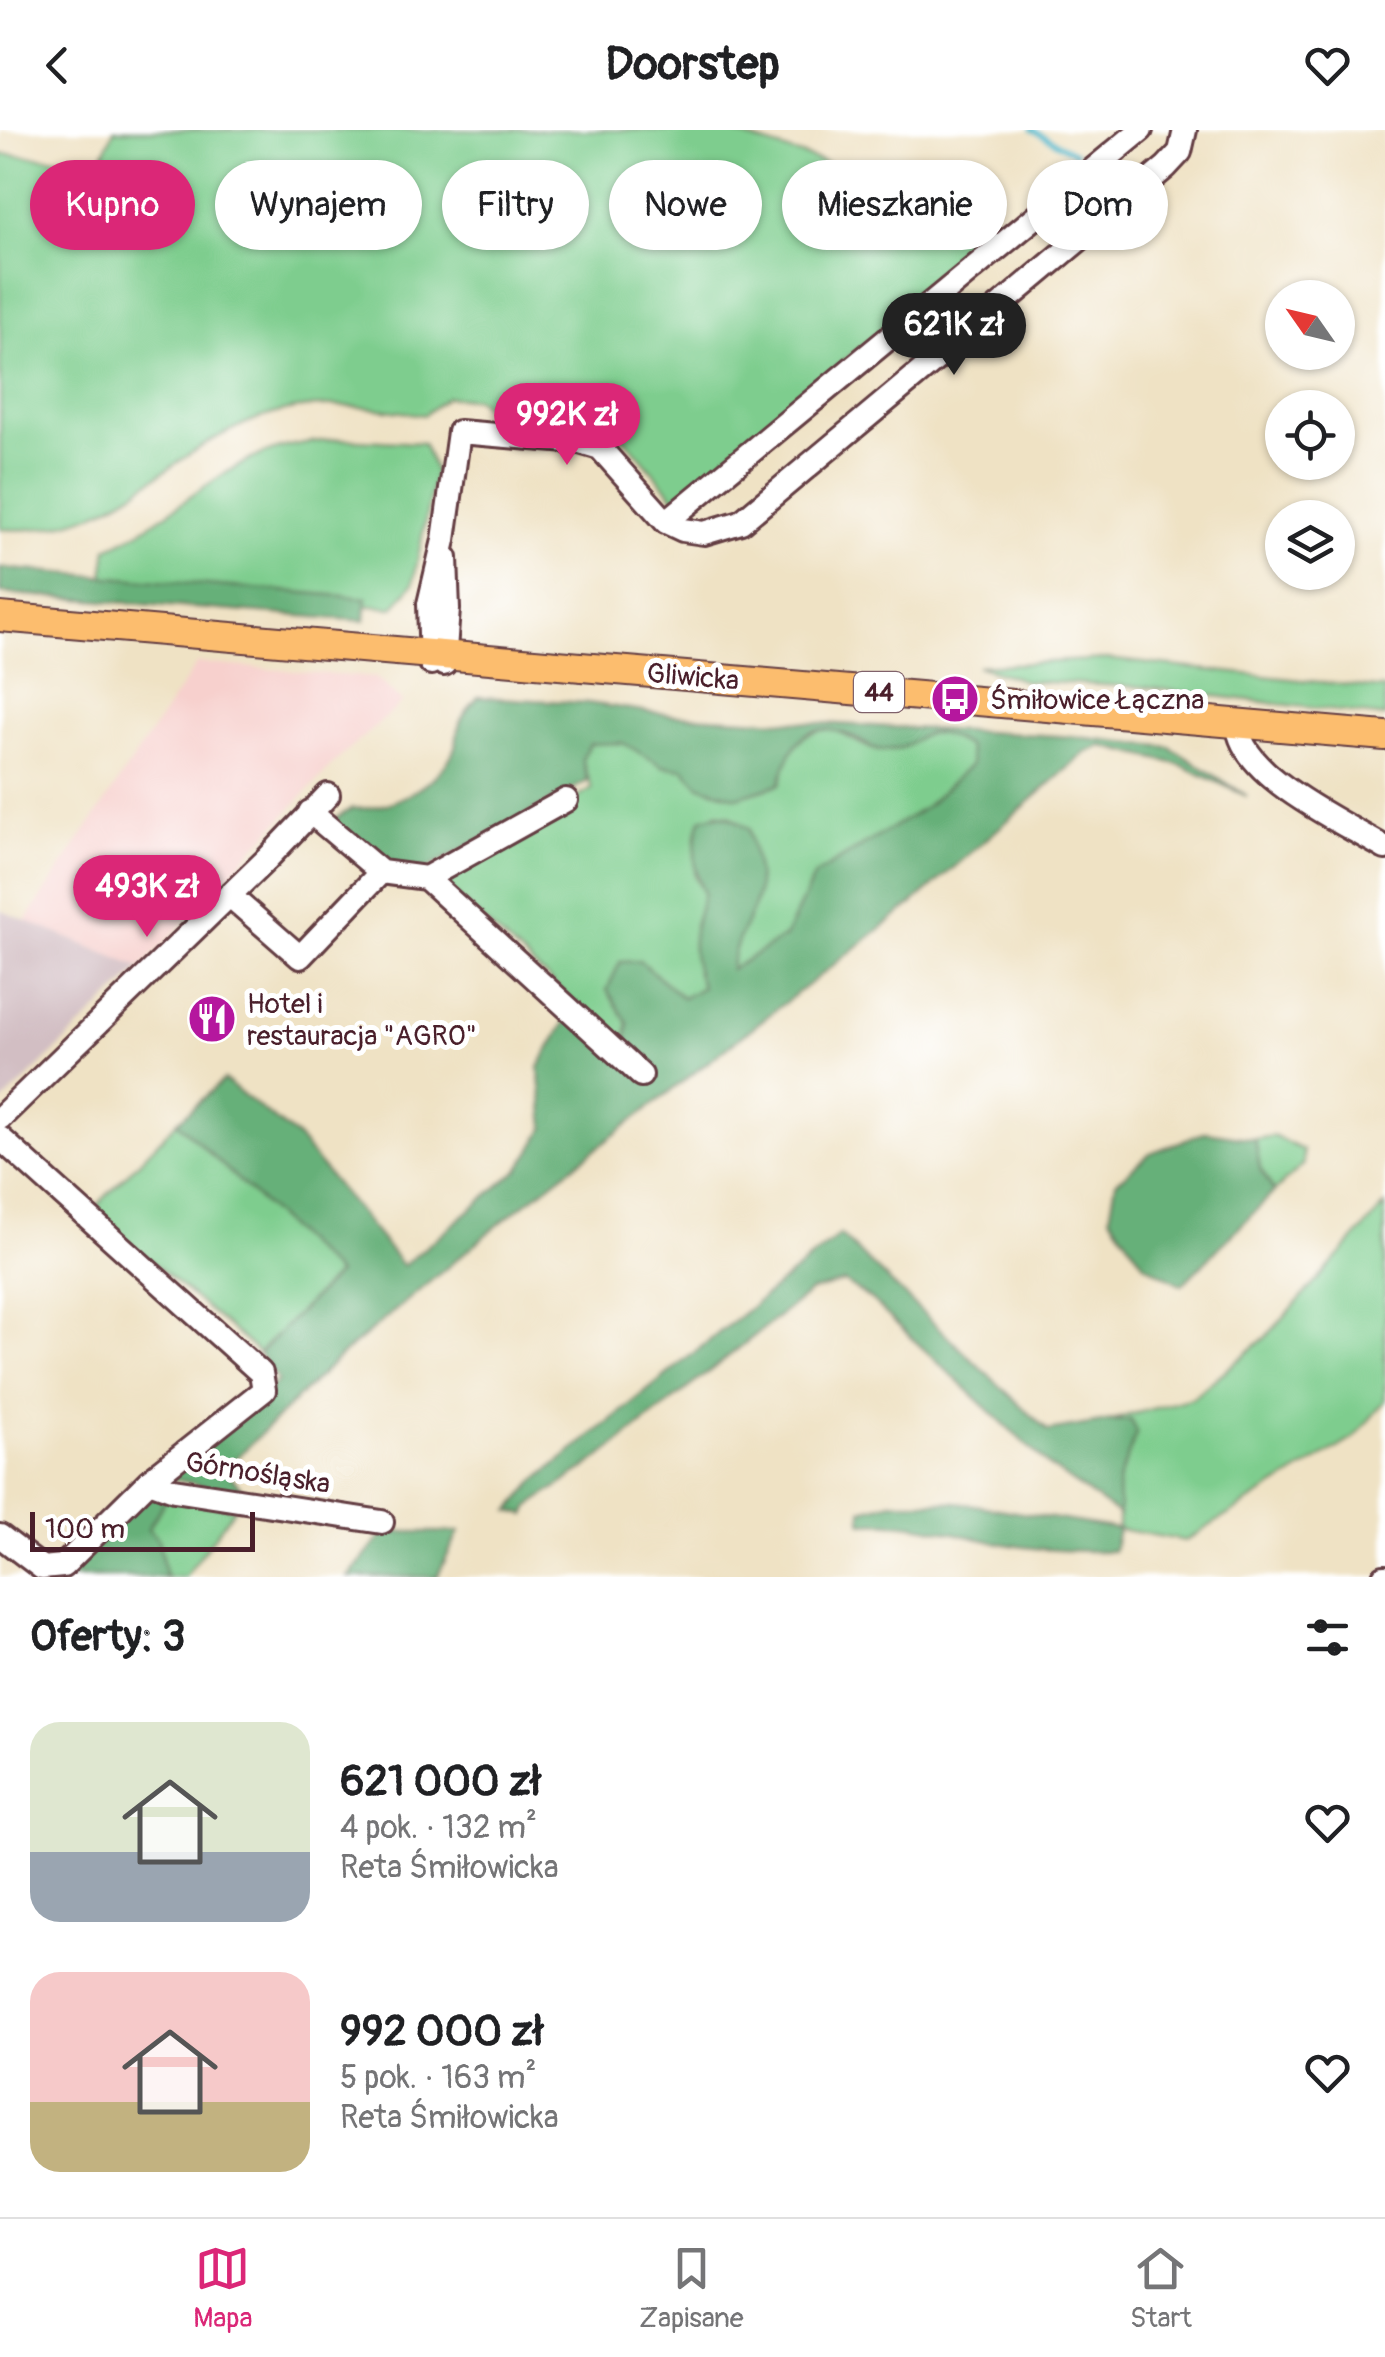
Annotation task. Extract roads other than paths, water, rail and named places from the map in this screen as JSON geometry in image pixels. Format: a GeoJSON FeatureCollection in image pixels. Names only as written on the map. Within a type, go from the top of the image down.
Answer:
{"type":"FeatureCollection","features":[{"type":"Feature","properties":{"kind":"main road","name":"Gliwicka"},"geometry":{"type":"LineString","coordinates":[[0,617],[438,659],[1385,736]]}},
{"type":"Feature","properties":{"kind":"street"},"geometry":{"type":"LineString","coordinates":[[666,522],[1141,130]]}},
{"type":"Feature","properties":{"kind":"street"},"geometry":{"type":"LineString","coordinates":[[438,659],[429,604],[444,540],[459,432],[580,442],[600,448],[666,522],[704,533],[741,522],[1166,167],[1180,152],[1185,130]]}},
{"type":"Feature","properties":{"kind":"street"},"geometry":{"type":"LineString","coordinates":[[1238,724],[1245,748],[1268,774],[1385,848]]}},
{"type":"Feature","properties":{"kind":"street"},"geometry":{"type":"LineString","coordinates":[[0,1118],[328,795]]}},
{"type":"Feature","properties":{"kind":"street"},"geometry":{"type":"LineString","coordinates":[[426,878],[566,800]]}},
{"type":"Feature","properties":{"kind":"street"},"geometry":{"type":"LineString","coordinates":[[310,812],[381,872],[426,878],[640,1075]]}},
{"type":"Feature","properties":{"kind":"street"},"geometry":{"type":"LineString","coordinates":[[229,894],[300,957],[381,872]]}},
{"type":"Feature","properties":{"kind":"street"},"geometry":{"type":"LineString","coordinates":[[0,1138],[265,1380],[264,1390],[149,1481]]}},
{"type":"Feature","properties":{"kind":"street","name":"Górnośląska"},"geometry":{"type":"LineString","coordinates":[[0,1536],[48,1572],[64,1566],[149,1481],[174,1490],[382,1522]]}},
{"type":"Feature","properties":{"kind":"waterway"},"geometry":{"type":"LineString","coordinates":[[1032,130],[1075,153]]}},
{"type":"Feature","properties":{"kind":"place","name":"Śmiłowice Łączna"},"geometry":{"type":"Point","coordinates":[955,699]}},
{"type":"Feature","properties":{"kind":"place","name":"Hotel i restauracja \"AGRO\""},"geometry":{"type":"Point","coordinates":[212,1019]}}]}
